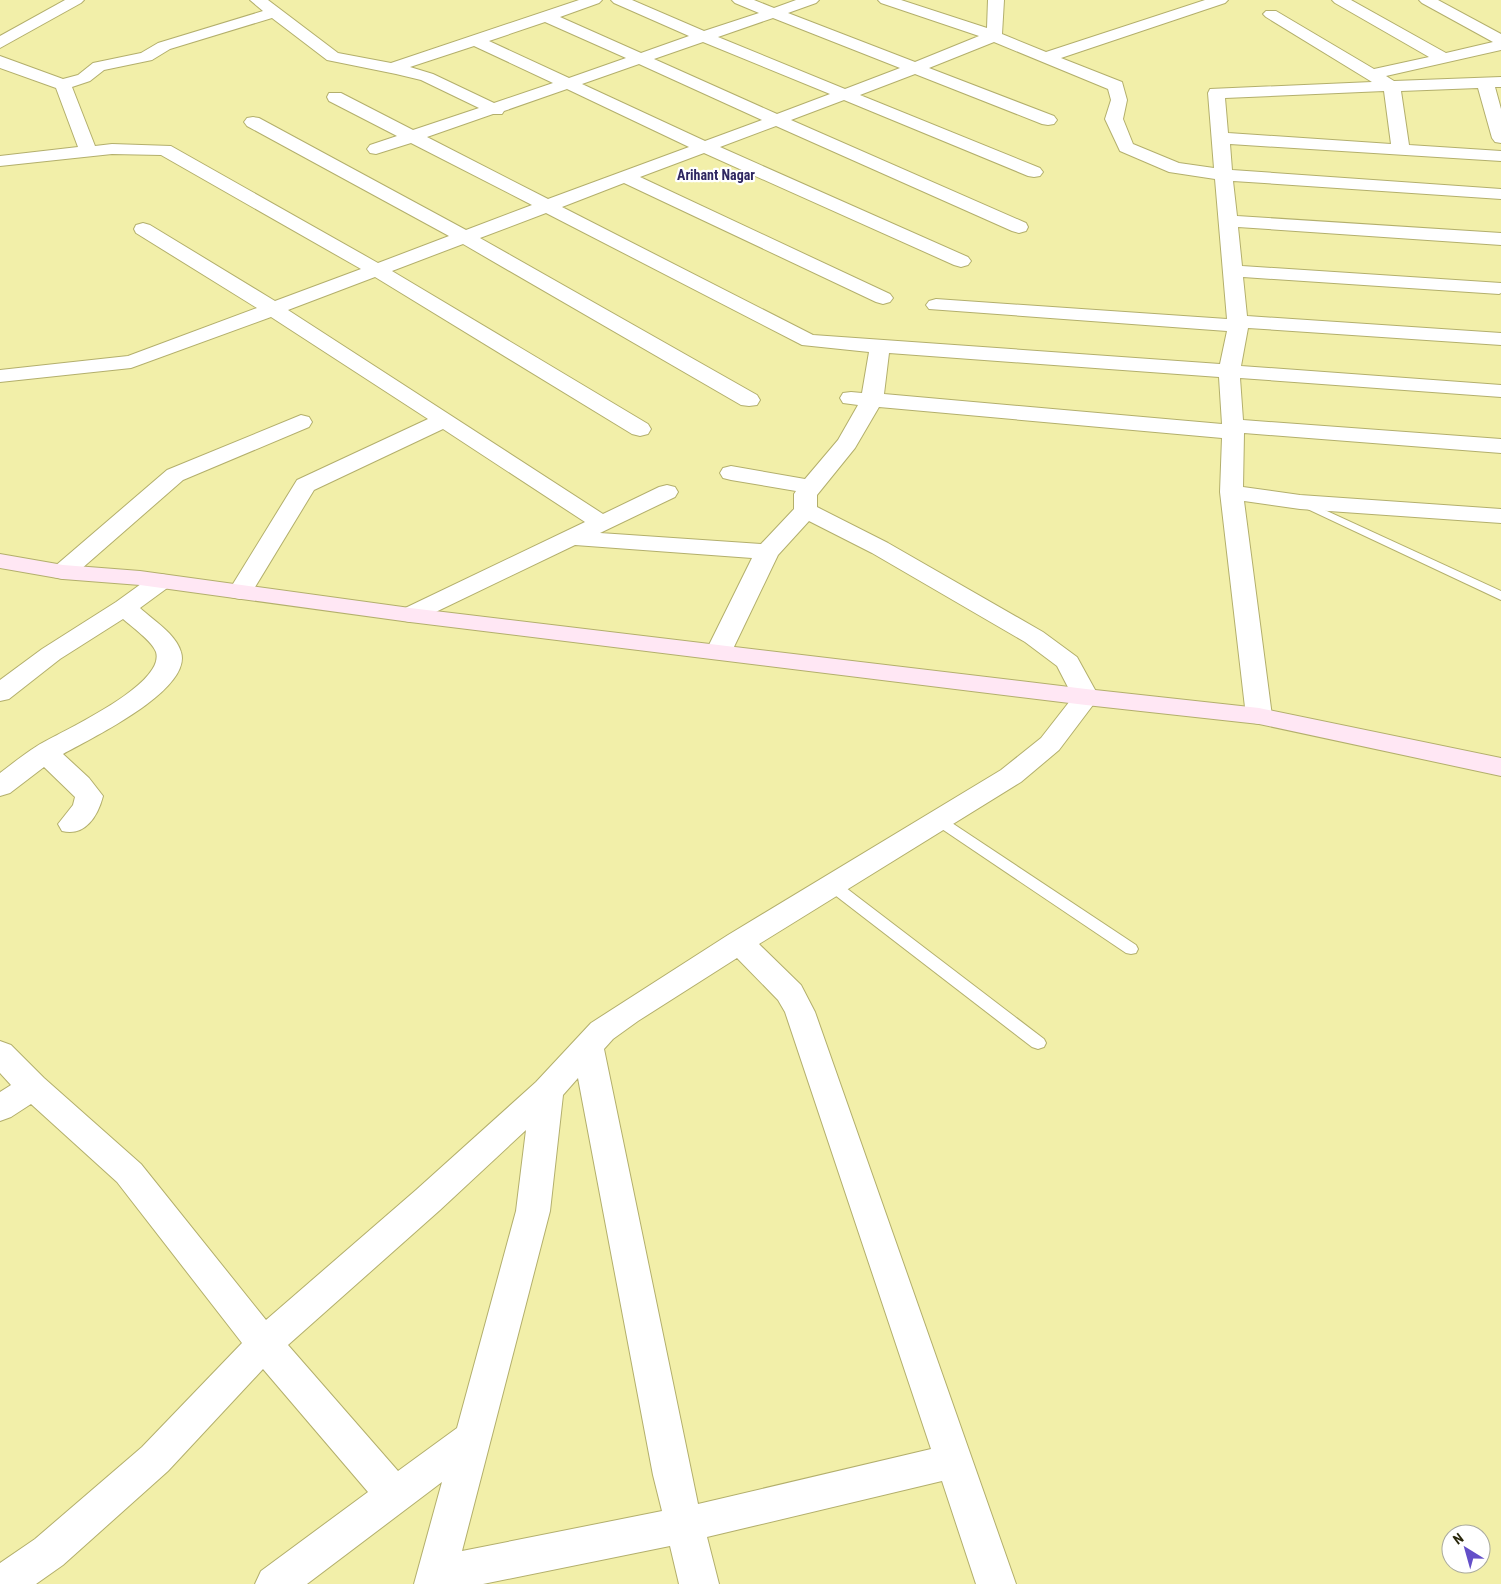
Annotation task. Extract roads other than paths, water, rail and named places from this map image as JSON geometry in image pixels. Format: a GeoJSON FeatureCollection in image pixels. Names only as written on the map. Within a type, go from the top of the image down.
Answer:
{"type":"FeatureCollection","features":[{"type":"Feature","properties":{"kind":"street"},"geometry":{"type":"LineString","coordinates":[[1,41],[76,0]]}},
{"type":"Feature","properties":{"kind":"street"},"geometry":{"type":"LineString","coordinates":[[258,0],[333,57],[392,68],[427,77],[496,110]]}},
{"type":"Feature","properties":{"kind":"street"},"geometry":{"type":"LineString","coordinates":[[392,68],[594,0]]}},
{"type":"Feature","properties":{"kind":"street"},"geometry":{"type":"LineString","coordinates":[[619,0],[704,37],[1034,172]]}},
{"type":"Feature","properties":{"kind":"street"},"geometry":{"type":"LineString","coordinates":[[740,0],[1048,120]]}},
{"type":"Feature","properties":{"kind":"street"},"geometry":{"type":"LineString","coordinates":[[376,149],[496,110],[811,0]]}},
{"type":"Feature","properties":{"kind":"street"},"geometry":{"type":"LineString","coordinates":[[886,0],[994,36],[1116,86],[1119,100],[1114,118],[1126,147],[1175,168],[1224,176],[1501,194]]}},
{"type":"Feature","properties":{"kind":"street"},"geometry":{"type":"LineString","coordinates":[[994,36],[996,0]]}},
{"type":"Feature","properties":{"kind":"street"},"geometry":{"type":"LineString","coordinates":[[1046,57],[1220,0]]}},
{"type":"Feature","properties":{"kind":"street"},"geometry":{"type":"LineString","coordinates":[[1340,0],[1443,58]]}},
{"type":"Feature","properties":{"kind":"street"},"geometry":{"type":"LineString","coordinates":[[1426,0],[1501,40]]}},
{"type":"Feature","properties":{"kind":"street"},"geometry":{"type":"LineString","coordinates":[[0,61],[63,85],[84,78],[99,66],[146,57],[164,46],[276,12]]}},
{"type":"Feature","properties":{"kind":"street"},"geometry":{"type":"LineString","coordinates":[[1271,14],[1374,74],[1392,87],[1401,150]]}},
{"type":"Feature","properties":{"kind":"street"},"geometry":{"type":"LineString","coordinates":[[546,16],[640,60],[1019,227]]}},
{"type":"Feature","properties":{"kind":"street"},"geometry":{"type":"LineString","coordinates":[[0,376],[131,362],[914,68],[994,36]]}},
{"type":"Feature","properties":{"kind":"street"},"geometry":{"type":"LineString","coordinates":[[475,40],[704,147],[961,261]]}},
{"type":"Feature","properties":{"kind":"street"},"geometry":{"type":"LineString","coordinates":[[1374,74],[1501,45]]}},
{"type":"Feature","properties":{"kind":"street"},"geometry":{"type":"LineString","coordinates":[[1259,716],[1231,492],[1233,429],[1229,372],[1238,324],[1216,94],[1493,83],[1501,138]]}},
{"type":"Feature","properties":{"kind":"street"},"geometry":{"type":"LineString","coordinates":[[63,85],[90,152]]}},
{"type":"Feature","properties":{"kind":"street"},"geometry":{"type":"LineString","coordinates":[[335,98],[809,341],[1501,391]]}},
{"type":"Feature","properties":{"kind":"street"},"geometry":{"type":"LineString","coordinates":[[254,122],[465,237],[749,400]]}},
{"type":"Feature","properties":{"kind":"street"},"geometry":{"type":"LineString","coordinates":[[1220,138],[1501,156]]}},
{"type":"Feature","properties":{"kind":"street"},"geometry":{"type":"LineString","coordinates":[[0,161],[112,150],[165,150],[376,270],[640,429]]}},
{"type":"Feature","properties":{"kind":"street"},"geometry":{"type":"LineString","coordinates":[[625,177],[883,298]]}},
{"type":"Feature","properties":{"kind":"street"},"geometry":{"type":"LineString","coordinates":[[1228,221],[1501,239]]}},
{"type":"Feature","properties":{"kind":"street"},"geometry":{"type":"LineString","coordinates":[[143,229],[273,309],[602,523]]}},
{"type":"Feature","properties":{"kind":"street"},"geometry":{"type":"LineString","coordinates":[[1233,271],[1499,288]]}},
{"type":"Feature","properties":{"kind":"street"},"geometry":{"type":"LineString","coordinates":[[936,305],[1501,339]]}},
{"type":"Feature","properties":{"kind":"street"},"geometry":{"type":"LineString","coordinates":[[719,651],[767,552],[806,510],[805,494],[848,443],[880,346]]}},
{"type":"Feature","properties":{"kind":"street"},"geometry":{"type":"LineString","coordinates":[[861,399],[1233,429],[1501,446]]}},
{"type":"Feature","properties":{"kind":"street"},"geometry":{"type":"LineString","coordinates":[[240,592],[305,485],[444,420]]}},
{"type":"Feature","properties":{"kind":"street"},"geometry":{"type":"LineString","coordinates":[[63,572],[175,475],[301,422]]}},
{"type":"Feature","properties":{"kind":"street"},"geometry":{"type":"LineString","coordinates":[[731,474],[812,486]]}},
{"type":"Feature","properties":{"kind":"street"},"geometry":{"type":"LineString","coordinates":[[410,614],[667,492]]}},
{"type":"Feature","properties":{"kind":"street"},"geometry":{"type":"LineString","coordinates":[[1231,492],[1300,502],[1501,516]]}},
{"type":"Feature","properties":{"kind":"street"},"geometry":{"type":"LineString","coordinates":[[806,510],[880,548],[1034,637],[1068,662],[1086,697]]}},
{"type":"Feature","properties":{"kind":"street"},"geometry":{"type":"LineString","coordinates":[[571,538],[767,552]]}},
{"type":"Feature","properties":{"kind":"street"},"geometry":{"type":"LineString","coordinates":[[2,564],[160,581],[410,614],[1086,697],[1259,716],[1501,767]]}},
{"type":"Feature","properties":{"kind":"street"},"geometry":{"type":"LineString","coordinates":[[0,693],[51,654],[125,607],[160,581]]}},
{"type":"Feature","properties":{"kind":"street"},"geometry":{"type":"LineString","coordinates":[[0,786],[46,752],[125,708],[150,690],[166,672],[169,653],[162,641],[125,607]]}},
{"type":"Feature","properties":{"kind":"street"},"geometry":{"type":"LineString","coordinates":[[3,1584],[49,1552],[155,1459],[264,1344],[428,1200],[547,1091],[602,1031],[739,942],[1010,776],[1050,744],[1086,697]]}},
{"type":"Feature","properties":{"kind":"street"},"geometry":{"type":"LineString","coordinates":[[46,752],[89,796],[86,808],[72,824]]}},
{"type":"Feature","properties":{"kind":"street"},"geometry":{"type":"LineString","coordinates":[[739,942],[790,993],[800,1012],[846,1155],[955,1461],[996,1584]]}},
{"type":"Feature","properties":{"kind":"street"},"geometry":{"type":"LineString","coordinates":[[588,1047],[672,1475],[699,1584]]}},
{"type":"Feature","properties":{"kind":"street"},"geometry":{"type":"LineString","coordinates":[[0,1053],[33,1086],[129,1173],[264,1344],[395,1495]]}},
{"type":"Feature","properties":{"kind":"street"},"geometry":{"type":"LineString","coordinates":[[0,1108],[33,1086]]}},
{"type":"Feature","properties":{"kind":"street"},"geometry":{"type":"LineString","coordinates":[[547,1091],[533,1211],[435,1580],[684,1525],[955,1461]]}},
{"type":"Feature","properties":{"kind":"street"},"geometry":{"type":"LineString","coordinates":[[274,1584],[472,1438]]}},
{"type":"Feature","properties":{"kind":"lane"},"geometry":{"type":"LineString","coordinates":[[1300,502],[1501,596]]}},
{"type":"Feature","properties":{"kind":"lane"},"geometry":{"type":"LineString","coordinates":[[938,820],[1130,949]]}},
{"type":"Feature","properties":{"kind":"lane"},"geometry":{"type":"LineString","coordinates":[[832,885],[1038,1043]]}},
{"type":"Feature","properties":{"kind":"district","name":"Arihant Nagar"},"geometry":{"type":"Point","coordinates":[716,175]}}]}
